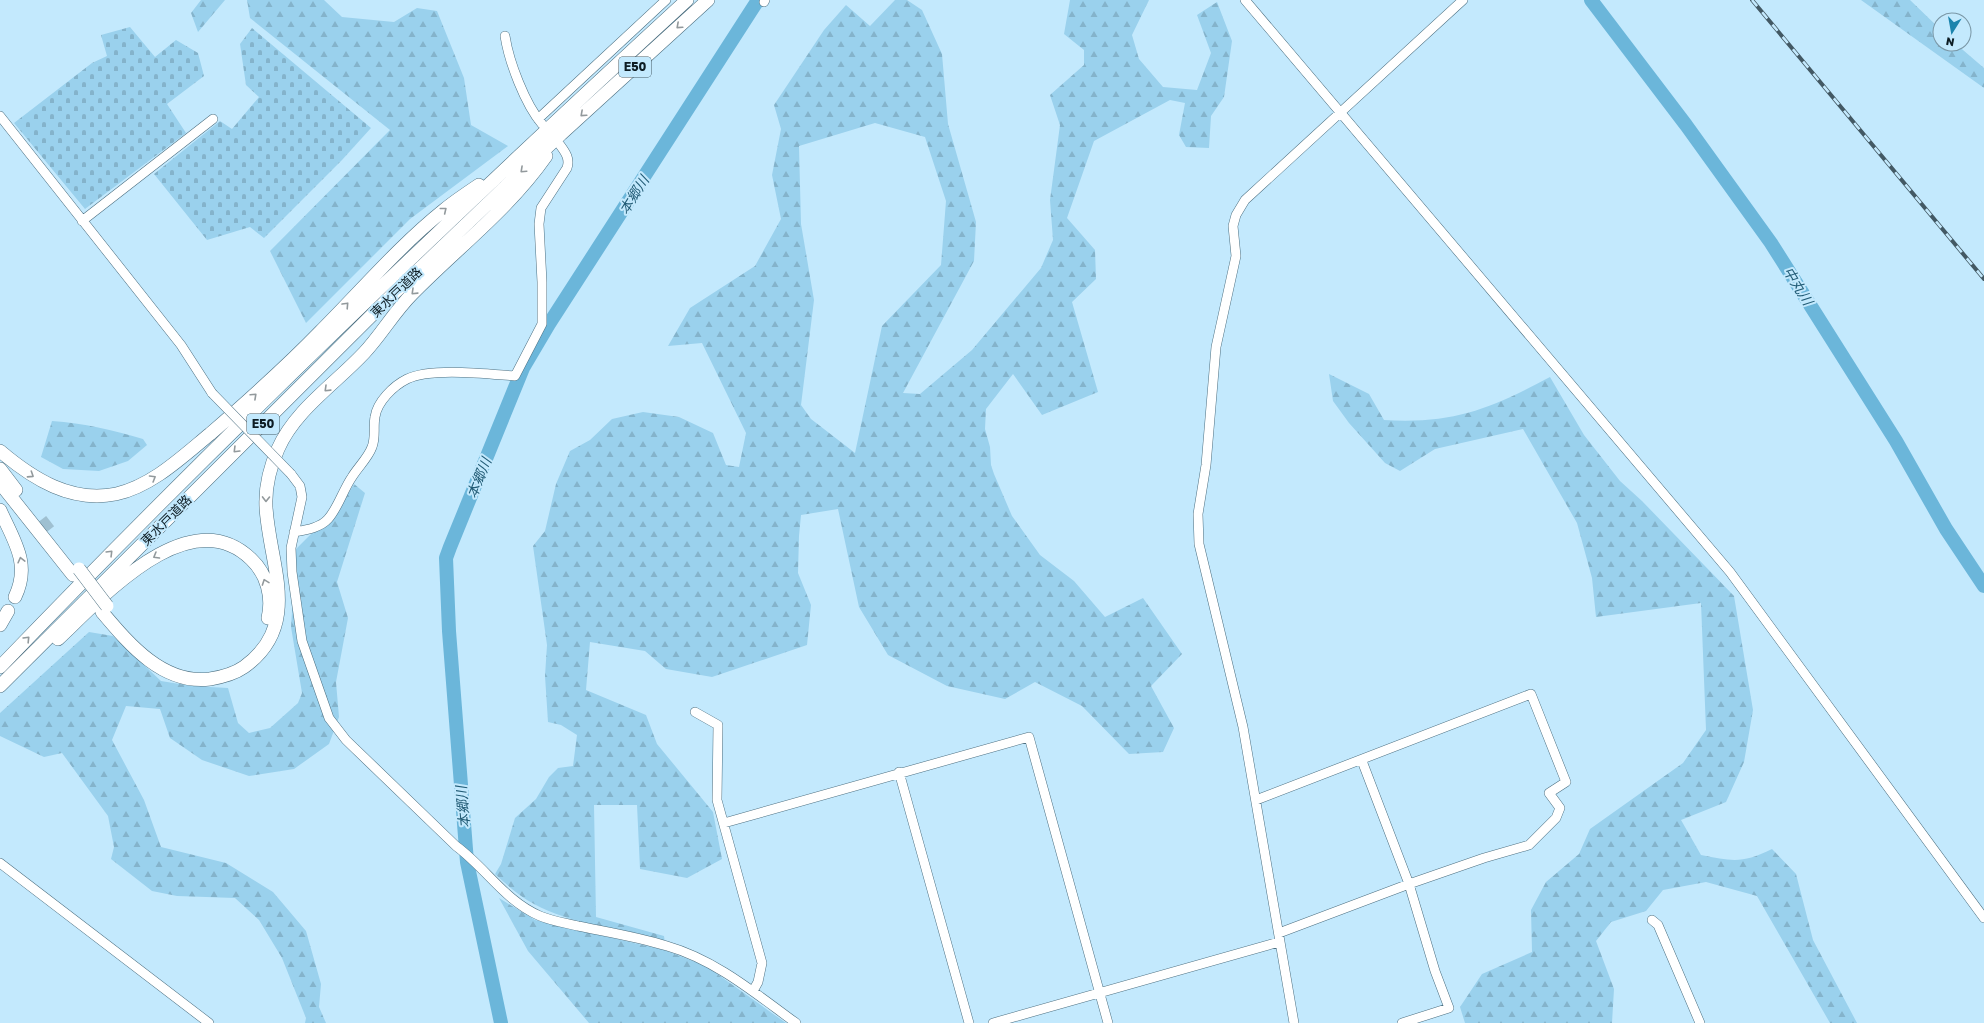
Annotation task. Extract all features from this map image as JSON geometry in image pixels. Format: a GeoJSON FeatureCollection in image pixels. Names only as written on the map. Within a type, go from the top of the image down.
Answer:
{"type":"FeatureCollection","features":[{"type":"Feature","properties":{"kind":"highway","name":"東水戸道路"},"geometry":{"type":"LineString","coordinates":[[78,575],[510,164],[544,122],[687,0]]}},
{"type":"Feature","properties":{"kind":"highway","name":"東水戸道路"},"geometry":{"type":"LineString","coordinates":[[0,686],[391,296],[561,140],[708,0]]}},
{"type":"Feature","properties":{"kind":"highway"},"geometry":{"type":"LineString","coordinates":[[0,483],[78,575],[129,643],[141,654],[167,671],[193,679],[219,678],[242,668],[261,652],[268,642],[276,624],[279,601],[277,572],[268,522],[266,496],[270,470],[278,447],[297,420],[364,353],[410,295],[492,219],[512,198],[561,140]]}},
{"type":"Feature","properties":{"kind":"highway"},"geometry":{"type":"LineString","coordinates":[[0,451],[30,475],[46,484],[72,493],[99,496],[115,494],[129,490],[144,483],[167,468],[247,402],[321,331],[372,277],[444,210],[510,164]]}},
{"type":"Feature","properties":{"kind":"highway"},"geometry":{"type":"LineString","coordinates":[[0,469],[41,520]]}},
{"type":"Feature","properties":{"kind":"highway"},"geometry":{"type":"LineString","coordinates":[[0,510],[14,541],[22,564],[21,583],[15,598]]}},
{"type":"Feature","properties":{"kind":"highway"},"geometry":{"type":"LineString","coordinates":[[50,533],[78,575]]}},
{"type":"Feature","properties":{"kind":"highway"},"geometry":{"type":"LineString","coordinates":[[0,692],[129,574],[154,556],[176,546],[199,541],[210,541],[232,546],[256,564],[262,573],[269,592],[270,602],[264,634],[250,652],[231,665],[208,671],[182,669],[157,657],[105,609]]}},
{"type":"Feature","properties":{"kind":"highway","name":"E50"},"geometry":{"type":"LineString","coordinates":[[0,667],[78,575]]}},
{"type":"Feature","properties":{"kind":"highway"},"geometry":{"type":"LineString","coordinates":[[0,625],[8,611]]}},
{"type":"Feature","properties":{"kind":"street"},"geometry":{"type":"LineString","coordinates":[[505,36],[507,49],[531,111],[544,122],[666,0]]}},
{"type":"Feature","properties":{"kind":"street"},"geometry":{"type":"LineString","coordinates":[[1245,0],[1339,114],[1730,572],[1984,918]]}},
{"type":"Feature","properties":{"kind":"street"},"geometry":{"type":"LineString","coordinates":[[1294,1023],[1243,727],[1199,544],[1198,514],[1206,464],[1216,347],[1236,256],[1233,226],[1236,215],[1245,200],[1463,0]]}},
{"type":"Feature","properties":{"kind":"street"},"geometry":{"type":"LineString","coordinates":[[0,116],[181,345],[212,393],[291,474],[300,486],[302,497],[291,548],[292,572],[302,641],[329,718],[346,740],[520,906],[540,916],[667,946],[710,963],[796,1023]]}},
{"type":"Feature","properties":{"kind":"street"},"geometry":{"type":"LineString","coordinates":[[82,221],[213,120]]}},
{"type":"Feature","properties":{"kind":"street"},"geometry":{"type":"LineString","coordinates":[[294,532],[311,529],[328,519],[373,446],[377,409],[380,402],[398,384],[418,375],[478,372],[515,376],[542,324],[542,282],[539,224],[541,208],[567,168],[569,162],[561,140]]}},
{"type":"Feature","properties":{"kind":"street"},"geometry":{"type":"LineString","coordinates":[[993,1023],[1100,993],[1279,937],[1409,884],[1484,858],[1529,845],[1556,818],[1560,808],[1549,793],[1566,782],[1531,694],[1256,800]]}},
{"type":"Feature","properties":{"kind":"street"},"geometry":{"type":"LineString","coordinates":[[695,712],[718,725],[717,800],[762,963],[758,982],[753,992]]}},
{"type":"Feature","properties":{"kind":"street"},"geometry":{"type":"LineString","coordinates":[[724,823],[899,772],[1029,737],[1108,1023]]}},
{"type":"Feature","properties":{"kind":"street"},"geometry":{"type":"LineString","coordinates":[[1362,760],[1409,884],[1435,972],[1449,1008],[1402,1023]]}},
{"type":"Feature","properties":{"kind":"street"},"geometry":{"type":"LineString","coordinates":[[899,772],[969,1023]]}},
{"type":"Feature","properties":{"kind":"street"},"geometry":{"type":"LineString","coordinates":[[0,864],[209,1023]]}},
{"type":"Feature","properties":{"kind":"street"},"geometry":{"type":"LineString","coordinates":[[1652,920],[1658,925],[1700,1023]]}},
{"type":"Feature","properties":{"kind":"green space"},"geometry":{"type":"Polygon","coordinates":[[[201,0],[225,0],[198,32],[191,13],[201,0]]]}},
{"type":"Feature","properties":{"kind":"green space"},"geometry":{"type":"Polygon","coordinates":[[[247,0],[324,0],[342,17],[394,22],[417,8],[437,11],[464,78],[471,125],[508,146],[410,219],[306,323],[270,251],[390,130],[250,18],[247,0]]]}},
{"type":"Feature","properties":{"kind":"green space"},"geometry":{"type":"Polygon","coordinates":[[[895,0],[907,0],[922,10],[942,54],[948,124],[976,222],[974,261],[903,393],[920,394],[972,350],[1041,268],[1053,240],[1050,200],[1060,125],[1050,95],[1084,65],[1084,50],[1064,34],[1070,0],[1149,0],[1132,35],[1139,59],[1163,87],[1197,90],[1211,53],[1197,15],[1217,2],[1232,41],[1224,97],[1211,116],[1209,148],[1186,147],[1179,135],[1185,103],[1170,100],[1094,141],[1067,218],[1095,250],[1096,279],[1072,302],[1098,392],[1042,415],[1013,374],[986,409],[985,429],[990,447],[991,465],[994,474],[1012,516],[1040,555],[1074,581],[1105,617],[1143,598],[1182,654],[1151,686],[1174,728],[1163,752],[1129,754],[1082,706],[1035,682],[1005,699],[947,686],[888,655],[859,607],[838,509],[801,515],[798,573],[811,605],[807,645],[712,677],[666,669],[645,651],[590,642],[586,690],[646,715],[657,744],[713,812],[722,859],[687,878],[640,869],[637,805],[594,805],[596,917],[664,936],[665,943],[564,917],[529,901],[513,890],[495,874],[501,864],[515,818],[536,799],[549,777],[558,768],[573,766],[577,735],[561,725],[548,722],[545,676],[547,645],[533,546],[545,531],[556,484],[570,451],[590,440],[612,419],[643,412],[679,417],[713,433],[726,465],[739,467],[746,433],[702,343],[668,346],[690,308],[755,266],[781,219],[772,175],[781,129],[774,105],[824,30],[846,5],[870,26],[895,0]],[[875,123],[799,146],[801,224],[814,300],[801,405],[811,419],[855,453],[882,326],[941,265],[946,201],[925,137],[875,123]]]}},
{"type":"Feature","properties":{"kind":"green space"},"geometry":{"type":"Polygon","coordinates":[[[1861,0],[1910,0],[1932,21],[1932,51],[1861,0]]]}},
{"type":"Feature","properties":{"kind":"green space"},"geometry":{"type":"Polygon","coordinates":[[[130,27],[155,57],[176,40],[198,53],[204,76],[167,104],[186,133],[85,209],[14,123],[92,63],[107,56],[101,35],[130,27]]]}},
{"type":"Feature","properties":{"kind":"green space"},"geometry":{"type":"Polygon","coordinates":[[[252,28],[371,128],[342,160],[264,238],[250,227],[207,240],[154,174],[220,121],[232,129],[259,97],[246,85],[240,44],[252,28]]]}},
{"type":"Feature","properties":{"kind":"green space"},"geometry":{"type":"Polygon","coordinates":[[[1934,52],[1965,52],[1984,68],[1984,88],[1934,52]]]}},
{"type":"Feature","properties":{"kind":"green space"},"geometry":{"type":"Polygon","coordinates":[[[1329,374],[1369,394],[1384,420],[1409,421],[1451,417],[1471,412],[1509,398],[1550,377],[1584,435],[1620,481],[1642,501],[1734,596],[1753,710],[1744,762],[1726,802],[1681,820],[1701,855],[1721,859],[1737,860],[1753,857],[1772,849],[1796,874],[1813,940],[1857,1023],[1830,1023],[1757,896],[1706,882],[1663,890],[1646,911],[1611,922],[1596,941],[1614,989],[1612,1023],[1465,1023],[1460,1007],[1482,974],[1532,952],[1531,910],[1546,882],[1579,854],[1590,829],[1683,763],[1706,730],[1701,603],[1596,617],[1592,578],[1577,523],[1523,429],[1435,449],[1400,471],[1385,463],[1349,423],[1333,401],[1329,374]]]}},
{"type":"Feature","properties":{"kind":"green space"},"geometry":{"type":"Polygon","coordinates":[[[52,421],[98,427],[143,439],[147,445],[128,461],[99,471],[63,469],[41,457],[52,421]]]}},
{"type":"Feature","properties":{"kind":"green space"},"geometry":{"type":"Polygon","coordinates":[[[354,484],[365,493],[337,582],[348,618],[336,682],[339,717],[329,744],[294,769],[249,776],[202,760],[170,738],[160,709],[126,706],[112,740],[144,800],[161,847],[226,863],[273,892],[306,931],[321,984],[319,1007],[326,1023],[305,1023],[306,1018],[282,958],[259,920],[235,898],[177,896],[152,891],[111,859],[114,847],[108,816],[62,753],[44,757],[0,736],[0,713],[89,632],[113,636],[161,681],[192,686],[228,688],[238,723],[249,733],[270,728],[298,703],[302,693],[291,627],[296,549],[310,535],[333,518],[354,484]]]}},
{"type":"Feature","properties":{"kind":"green space"},"geometry":{"type":"Polygon","coordinates":[[[499,898],[535,920],[664,950],[706,966],[786,1023],[589,1023],[528,951],[499,898]]]}},
{"type":"Feature","properties":{"kind":"waterway","name":"本郷川"},"geometry":{"type":"LineString","coordinates":[[501,1023],[467,862],[449,631],[446,558],[523,368],[549,324],[758,0]]}},
{"type":"Feature","properties":{"kind":"waterway","name":"中丸川"},"geometry":{"type":"LineString","coordinates":[[1591,0],[1686,125],[1771,243],[1896,441],[1946,529],[1984,586]]}},
{"type":"Feature","properties":{"kind":"tunnel"},"geometry":{"type":"LineString","coordinates":[[41,520],[51,533]]}},
{"type":"Feature","properties":{"kind":"railway"},"geometry":{"type":"LineString","coordinates":[[1752,0],[1984,279]]}}]}
